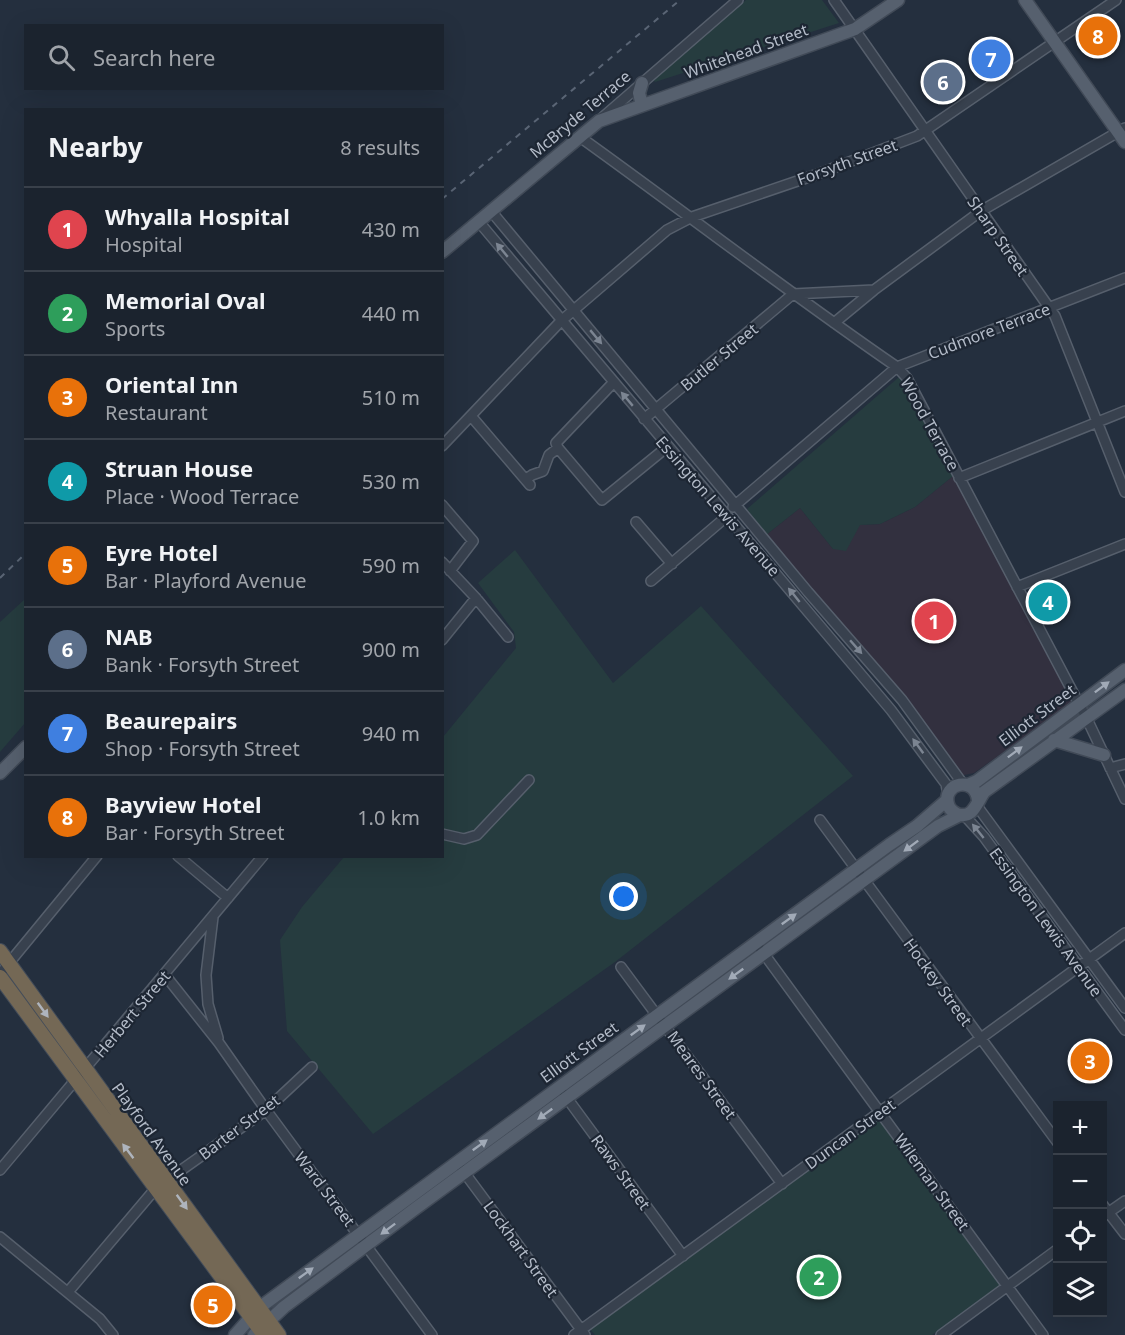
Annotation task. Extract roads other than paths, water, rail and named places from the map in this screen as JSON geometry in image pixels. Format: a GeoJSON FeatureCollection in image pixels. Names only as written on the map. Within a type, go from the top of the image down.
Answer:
{"type":"FeatureCollection","features":[{"type":"Feature","properties":{"kind":"highway","name":"Playford Avenue"},"geometry":{"type":"LineString","coordinates":[[0,951],[85,1069],[161,1184],[255,1312],[261,1330],[279,1335]]}},
{"type":"Feature","properties":{"kind":"highway","name":"Playford Avenue"},"geometry":{"type":"LineString","coordinates":[[0,976],[75,1080],[161,1184]]}},
{"type":"Feature","properties":{"kind":"main road","name":"Whitehead Street"},"geometry":{"type":"LineString","coordinates":[[598,121],[855,30],[898,0]]}},
{"type":"Feature","properties":{"kind":"main road"},"geometry":{"type":"LineString","coordinates":[[1024,0],[1123,134]]}},
{"type":"Feature","properties":{"kind":"main road"},"geometry":{"type":"LineString","coordinates":[[642,83],[639,93],[642,105]]}},
{"type":"Feature","properties":{"kind":"main road","name":"McBryde Terrace"},"geometry":{"type":"LineString","coordinates":[[444,250],[598,121]]}},
{"type":"Feature","properties":{"kind":"main road","name":"Elliott Street"},"geometry":{"type":"LineString","coordinates":[[965,785],[977,781],[1125,670]]}},
{"type":"Feature","properties":{"kind":"main road","name":"Elliott Street"},"geometry":{"type":"LineString","coordinates":[[977,803],[984,792],[1125,690]]}},
{"type":"Feature","properties":{"kind":"main road"},"geometry":{"type":"LineString","coordinates":[[1054,740],[1104,756]]}},
{"type":"Feature","properties":{"kind":"main road"},"geometry":{"type":"LineString","coordinates":[[0,773],[24,749]]}},
{"type":"Feature","properties":{"kind":"main road"},"geometry":{"type":"LineString","coordinates":[[0,780],[13,761]]}},
{"type":"Feature","properties":{"kind":"main road"},"geometry":{"type":"LineString","coordinates":[[965,785],[975,791],[977,803],[971,812],[962,815],[951,810],[948,798],[954,787],[965,785]]}},
{"type":"Feature","properties":{"kind":"main road","name":"Elliott Street"},"geometry":{"type":"LineString","coordinates":[[261,1330],[559,1088],[917,826],[948,798]]}},
{"type":"Feature","properties":{"kind":"main road","name":"Elliott Street"},"geometry":{"type":"LineString","coordinates":[[235,1335],[255,1312],[358,1234],[567,1098],[938,826],[962,815]]}},
{"type":"Feature","properties":{"kind":"street","name":"McBryde Terrace"},"geometry":{"type":"LineString","coordinates":[[598,121],[738,0]]}},
{"type":"Feature","properties":{"kind":"street","name":"Sharp Street"},"geometry":{"type":"LineString","coordinates":[[834,0],[1054,316],[1125,492]]}},
{"type":"Feature","properties":{"kind":"street","name":"Forsyth Street"},"geometry":{"type":"LineString","coordinates":[[444,444],[561,321],[667,230],[692,217],[815,175],[918,136],[1116,0]]}},
{"type":"Feature","properties":{"kind":"street"},"geometry":{"type":"LineString","coordinates":[[834,323],[874,290],[981,211],[1123,134]]}},
{"type":"Feature","properties":{"kind":"street","name":"Wood Terrace"},"geometry":{"type":"LineString","coordinates":[[580,137],[692,217],[793,294],[897,367],[907,378],[1087,719],[1125,799]]}},
{"type":"Feature","properties":{"kind":"street","name":"Essington Lewis Avenue"},"geometry":{"type":"LineString","coordinates":[[491,211],[902,700],[965,785]]}},
{"type":"Feature","properties":{"kind":"street","name":"Essington Lewis Avenue"},"geometry":{"type":"LineString","coordinates":[[479,222],[891,710],[945,784],[948,798]]}},
{"type":"Feature","properties":{"kind":"street","name":"Cudmore Terrace"},"geometry":{"type":"LineString","coordinates":[[651,581],[897,367],[1125,278]]}},
{"type":"Feature","properties":{"kind":"street"},"geometry":{"type":"LineString","coordinates":[[793,294],[874,290]]}},
{"type":"Feature","properties":{"kind":"street","name":"Butler Street"},"geometry":{"type":"LineString","coordinates":[[644,419],[793,294]]}},
{"type":"Feature","properties":{"kind":"street"},"geometry":{"type":"LineString","coordinates":[[614,383],[556,443],[558,448],[602,500],[667,447]]}},
{"type":"Feature","properties":{"kind":"street"},"geometry":{"type":"LineString","coordinates":[[959,478],[1125,411]]}},
{"type":"Feature","properties":{"kind":"street"},"geometry":{"type":"LineString","coordinates":[[471,416],[528,482],[543,471],[549,455],[558,448]]}},
{"type":"Feature","properties":{"kind":"street"},"geometry":{"type":"LineString","coordinates":[[444,507],[473,541],[450,571]]}},
{"type":"Feature","properties":{"kind":"street"},"geometry":{"type":"LineString","coordinates":[[636,522],[672,564]]}},
{"type":"Feature","properties":{"kind":"street"},"geometry":{"type":"LineString","coordinates":[[1017,587],[1125,544]]}},
{"type":"Feature","properties":{"kind":"street"},"geometry":{"type":"LineString","coordinates":[[444,564],[508,637]]}},
{"type":"Feature","properties":{"kind":"street"},"geometry":{"type":"LineString","coordinates":[[444,638],[476,598]]}},
{"type":"Feature","properties":{"kind":"street"},"geometry":{"type":"LineString","coordinates":[[1110,768],[1125,764]]}},
{"type":"Feature","properties":{"kind":"street"},"geometry":{"type":"LineString","coordinates":[[444,834],[464,839],[477,835],[529,780]]}},
{"type":"Feature","properties":{"kind":"street","name":"Essington Lewis Avenue"},"geometry":{"type":"LineString","coordinates":[[977,803],[1125,1008]]}},
{"type":"Feature","properties":{"kind":"street","name":"Essington Lewis Avenue"},"geometry":{"type":"LineString","coordinates":[[962,815],[984,837],[1125,1030]]}},
{"type":"Feature","properties":{"kind":"street","name":"Hockey Street"},"geometry":{"type":"LineString","coordinates":[[820,820],[1053,1136]]}},
{"type":"Feature","properties":{"kind":"street"},"geometry":{"type":"LineString","coordinates":[[0,976],[95,858]]}},
{"type":"Feature","properties":{"kind":"street"},"geometry":{"type":"LineString","coordinates":[[180,858],[228,898]]}},
{"type":"Feature","properties":{"kind":"street","name":"Herbert Street"},"geometry":{"type":"LineString","coordinates":[[0,1170],[261,858]]}},
{"type":"Feature","properties":{"kind":"street","name":"Ward Street"},"geometry":{"type":"LineString","coordinates":[[213,917],[206,975],[208,1004],[219,1043]]}},
{"type":"Feature","properties":{"kind":"street","name":"Duncan Street"},"geometry":{"type":"LineString","coordinates":[[580,1333],[1125,933]]}},
{"type":"Feature","properties":{"kind":"street","name":"Wileman Street"},"geometry":{"type":"LineString","coordinates":[[756,943],[1043,1335]]}},
{"type":"Feature","properties":{"kind":"street","name":"Meares Street"},"geometry":{"type":"LineString","coordinates":[[621,968],[782,1184]]}},
{"type":"Feature","properties":{"kind":"street","name":"Ward Street"},"geometry":{"type":"LineString","coordinates":[[165,975],[219,1043],[432,1335]]}},
{"type":"Feature","properties":{"kind":"street","name":"Barter Street"},"geometry":{"type":"LineString","coordinates":[[68,1292],[161,1184],[266,1110],[312,1067]]}},
{"type":"Feature","properties":{"kind":"street","name":"Raws Street"},"geometry":{"type":"LineString","coordinates":[[559,1088],[683,1256]]}},
{"type":"Feature","properties":{"kind":"street","name":"Lockhart Street"},"geometry":{"type":"LineString","coordinates":[[461,1168],[580,1333]]}},
{"type":"Feature","properties":{"kind":"street"},"geometry":{"type":"LineString","coordinates":[[1107,1214],[1125,1201]]}},
{"type":"Feature","properties":{"kind":"street"},"geometry":{"type":"LineString","coordinates":[[1107,1216],[1125,1234]]}},
{"type":"Feature","properties":{"kind":"street"},"geometry":{"type":"LineString","coordinates":[[2,1242],[68,1292],[100,1319],[113,1335]]}},
{"type":"Feature","properties":{"kind":"street"},"geometry":{"type":"LineString","coordinates":[[941,1335],[1053,1254]]}},
{"type":"Feature","properties":{"kind":"railway"},"geometry":{"type":"LineString","coordinates":[[444,197],[680,0]]}},
{"type":"Feature","properties":{"kind":"railway"},"geometry":{"type":"LineString","coordinates":[[0,578],[24,555]]}},
{"type":"Feature","properties":{"kind":"place","name":"Bayview Hotel"},"geometry":{"type":"Point","coordinates":[1098,36]}},
{"type":"Feature","properties":{"kind":"place","name":"Beaurepairs"},"geometry":{"type":"Point","coordinates":[991,59]}},
{"type":"Feature","properties":{"kind":"place","name":"NAB"},"geometry":{"type":"Point","coordinates":[943,82]}},
{"type":"Feature","properties":{"kind":"place","name":"Struan House"},"geometry":{"type":"Point","coordinates":[1048,602]}},
{"type":"Feature","properties":{"kind":"place","name":"Whyalla Hospital"},"geometry":{"type":"Point","coordinates":[934,621]}},
{"type":"Feature","properties":{"kind":"place","name":"Oriental Inn"},"geometry":{"type":"Point","coordinates":[1090,1061]}},
{"type":"Feature","properties":{"kind":"place","name":"Memorial Oval"},"geometry":{"type":"Point","coordinates":[819,1277]}},
{"type":"Feature","properties":{"kind":"place","name":"Eyre Hotel"},"geometry":{"type":"Point","coordinates":[213,1305]}}]}
